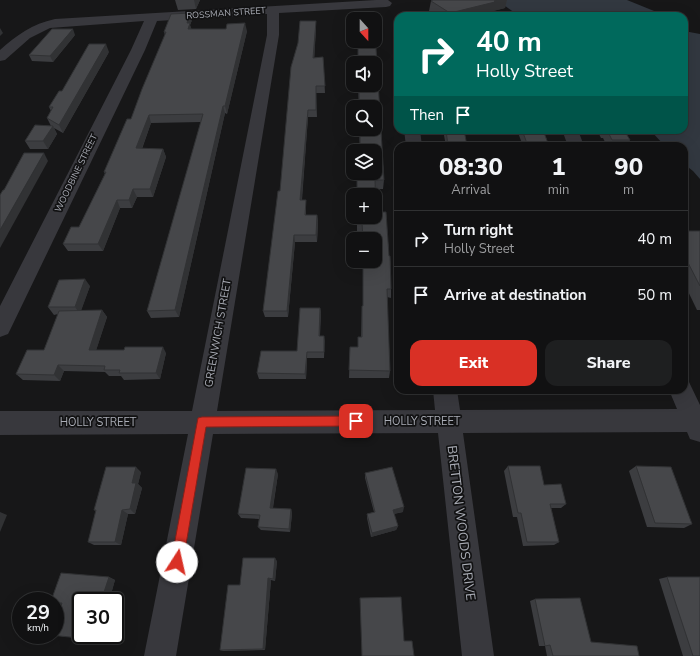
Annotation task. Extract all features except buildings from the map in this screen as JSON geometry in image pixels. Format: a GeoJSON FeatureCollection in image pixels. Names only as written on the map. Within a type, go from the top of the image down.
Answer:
{"type":"FeatureCollection","features":[{"type":"Feature","properties":{"kind":"street","name":"ROSSMAN STREET"},"geometry":{"type":"LineString","coordinates":[[0,57],[32,30],[42,26],[63,22],[274,10],[385,1]]}},
{"type":"Feature","properties":{"kind":"street"},"geometry":{"type":"LineString","coordinates":[[385,1],[395,12]]}},
{"type":"Feature","properties":{"kind":"street","name":"GREENWICH STREET"},"geometry":{"type":"LineString","coordinates":[[160,656],[273,35],[274,10]]}},
{"type":"Feature","properties":{"kind":"street","name":"WOODBINE STREET"},"geometry":{"type":"LineString","coordinates":[[0,328],[138,50],[152,17]]}},
{"type":"Feature","properties":{"kind":"street","name":"BRETTON WOODS DRIVE"},"geometry":{"type":"LineString","coordinates":[[446,394],[478,656]]}},
{"type":"Feature","properties":{"kind":"street"},"geometry":{"type":"LineString","coordinates":[[683,394],[698,424]]}},
{"type":"Feature","properties":{"kind":"street","name":"HOLLY STREET"},"geometry":{"type":"LineString","coordinates":[[0,422],[449,421],[698,424]]}},
{"type":"Feature","properties":{"kind":"shaded area"},"geometry":{"type":"Polygon","coordinates":[[[497,0],[627,0],[657,12],[514,12],[497,0]]]}},
{"type":"Feature","properties":{"kind":"shaded area"},"geometry":{"type":"Polygon","coordinates":[[[688,32],[700,34],[700,179],[688,167],[688,142],[661,142],[654,134],[688,134],[688,32]]]}},
{"type":"Feature","properties":{"kind":"route"},"geometry":{"type":"LineString","coordinates":[[177,562],[202,422],[356,421]]}}]}
